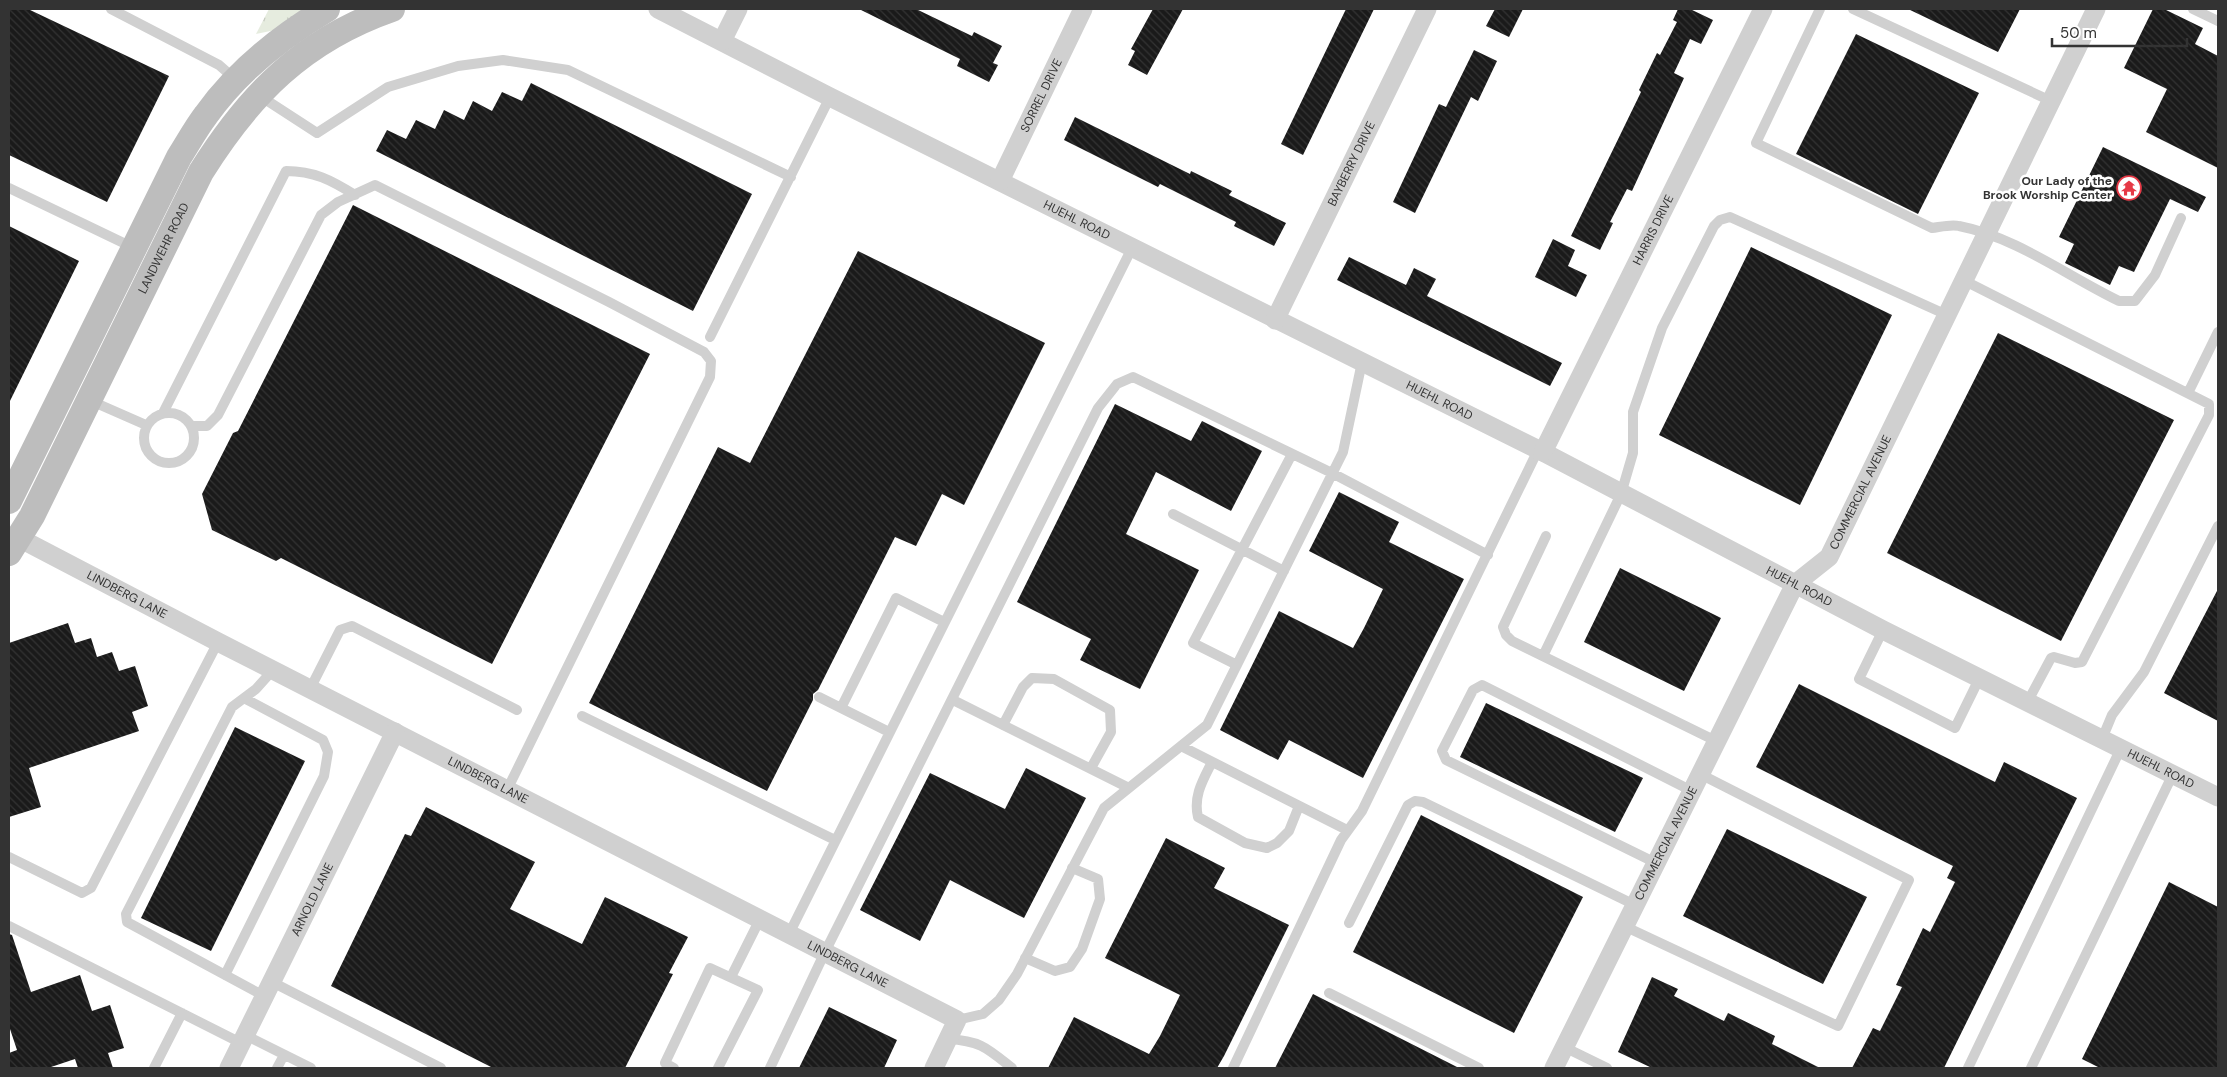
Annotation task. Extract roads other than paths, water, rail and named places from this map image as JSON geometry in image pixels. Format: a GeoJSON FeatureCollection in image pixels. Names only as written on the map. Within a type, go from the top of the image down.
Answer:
{"type":"FeatureCollection","features":[{"type":"Feature","properties":{"kind":"street","name":"LANDWEHR ROAD"},"geometry":{"type":"LineString","coordinates":[[12,541],[88,400],[146,254],[179,158],[205,116],[235,79],[256,59],[295,28],[327,9]]}},
{"type":"Feature","properties":{"kind":"street","name":"LANDWEHR ROAD"},"geometry":{"type":"LineString","coordinates":[[9,501],[146,254],[226,132],[257,94],[311,48],[363,19],[392,9]]}},
{"type":"Feature","properties":{"kind":"street","name":"HUEHL ROAD"},"geometry":{"type":"LineString","coordinates":[[658,9],[1275,320],[1541,451],[1883,630],[2218,797]]}},
{"type":"Feature","properties":{"kind":"street"},"geometry":{"type":"LineString","coordinates":[[722,41],[738,9]]}},
{"type":"Feature","properties":{"kind":"street","name":"SORREL DRIVE"},"geometry":{"type":"LineString","coordinates":[[1000,181],[1083,9]]}},
{"type":"Feature","properties":{"kind":"street","name":"BAYBERRY DRIVE"},"geometry":{"type":"LineString","coordinates":[[1275,320],[1427,9]]}},
{"type":"Feature","properties":{"kind":"street","name":"HARRIS DRIVE"},"geometry":{"type":"LineString","coordinates":[[1541,451],[1763,9]]}},
{"type":"Feature","properties":{"kind":"street","name":"COMMERCIAL AVENUE"},"geometry":{"type":"LineString","coordinates":[[1554,1068],[1795,584],[1828,557],[2096,9]]}},
{"type":"Feature","properties":{"kind":"street","name":"LINDBERG LANE"},"geometry":{"type":"LineString","coordinates":[[12,541],[218,642],[957,1020]]}},
{"type":"Feature","properties":{"kind":"street","name":"ARNOLD LANE"},"geometry":{"type":"LineString","coordinates":[[229,1068],[395,732]]}},
{"type":"Feature","properties":{"kind":"street"},"geometry":{"type":"LineString","coordinates":[[934,1068],[957,1020]]}},
{"type":"Feature","properties":{"kind":"lane"},"geometry":{"type":"LineString","coordinates":[[111,9],[219,65],[235,79]]}},
{"type":"Feature","properties":{"kind":"lane"},"geometry":{"type":"LineString","coordinates":[[1820,9],[1756,143],[1932,228],[1957,225],[1986,234],[2019,248],[2119,301],[2135,301],[2155,275],[2181,218]]}},
{"type":"Feature","properties":{"kind":"lane"},"geometry":{"type":"LineString","coordinates":[[1853,9],[2050,102]]}},
{"type":"Feature","properties":{"kind":"lane"},"geometry":{"type":"LineString","coordinates":[[2193,9],[2218,21]]}},
{"type":"Feature","properties":{"kind":"lane"},"geometry":{"type":"LineString","coordinates":[[257,94],[317,133],[388,87],[458,66],[503,60],[568,70],[791,177]]}},
{"type":"Feature","properties":{"kind":"lane"},"geometry":{"type":"LineString","coordinates":[[710,337],[830,97]]}},
{"type":"Feature","properties":{"kind":"lane"},"geometry":{"type":"LineString","coordinates":[[163,413],[179,415],[191,426],[194,434],[190,452],[185,458],[168,464],[152,458],[146,451],[143,443],[146,426],[151,420],[163,413],[286,171],[300,171],[327,178],[355,195]]}},
{"type":"Feature","properties":{"kind":"lane"},"geometry":{"type":"LineString","coordinates":[[191,426],[207,426],[218,414],[321,215],[338,202],[375,185],[704,352],[711,361],[710,378],[506,790]]}},
{"type":"Feature","properties":{"kind":"lane"},"geometry":{"type":"LineString","coordinates":[[9,188],[146,254]]}},
{"type":"Feature","properties":{"kind":"lane"},"geometry":{"type":"LineString","coordinates":[[1543,656],[1621,494],[1633,453],[1633,412],[1662,328],[1714,226],[1720,220],[1730,217],[1946,315]]}},
{"type":"Feature","properties":{"kind":"lane"},"geometry":{"type":"LineString","coordinates":[[789,934],[1132,248]]}},
{"type":"Feature","properties":{"kind":"lane"},"geometry":{"type":"LineString","coordinates":[[1963,280],[2209,404],[2209,415],[2082,662],[2075,663],[2054,657],[2051,658],[2028,701]]}},
{"type":"Feature","properties":{"kind":"lane"},"geometry":{"type":"LineString","coordinates":[[2188,393],[2218,332]]}},
{"type":"Feature","properties":{"kind":"lane"},"geometry":{"type":"LineString","coordinates":[[957,1020],[983,1014],[999,1000],[1017,974],[1104,808],[1208,725],[1342,452],[1362,362]]}},
{"type":"Feature","properties":{"kind":"lane"},"geometry":{"type":"LineString","coordinates":[[770,1068],[825,952],[1098,408],[1117,384],[1133,376],[1332,473],[1488,555]]}},
{"type":"Feature","properties":{"kind":"lane"},"geometry":{"type":"LineString","coordinates":[[88,400],[146,426]]}},
{"type":"Feature","properties":{"kind":"lane"},"geometry":{"type":"LineString","coordinates":[[1233,1068],[1348,830],[1362,811],[1541,451]]}},
{"type":"Feature","properties":{"kind":"lane"},"geometry":{"type":"LineString","coordinates":[[1237,665],[1193,643],[1292,454]]}},
{"type":"Feature","properties":{"kind":"lane"},"geometry":{"type":"LineString","coordinates":[[1173,514],[1284,571]]}},
{"type":"Feature","properties":{"kind":"lane"},"geometry":{"type":"LineString","coordinates":[[2102,739],[2112,715],[2144,672],[2218,526]]}},
{"type":"Feature","properties":{"kind":"lane"},"geometry":{"type":"LineString","coordinates":[[1546,536],[1503,627],[1506,635],[1512,641],[1716,741]]}},
{"type":"Feature","properties":{"kind":"lane"},"geometry":{"type":"LineString","coordinates":[[841,708],[896,598],[944,622]]}},
{"type":"Feature","properties":{"kind":"lane"},"geometry":{"type":"LineString","coordinates":[[310,689],[340,630],[352,626],[517,710]]}},
{"type":"Feature","properties":{"kind":"lane"},"geometry":{"type":"LineString","coordinates":[[1883,630],[1859,679],[1955,728],[1980,677]]}},
{"type":"Feature","properties":{"kind":"lane"},"geometry":{"type":"LineString","coordinates":[[9,857],[82,893],[91,888],[218,642]]}},
{"type":"Feature","properties":{"kind":"lane"},"geometry":{"type":"LineString","coordinates":[[273,670],[232,707],[126,914],[127,922],[225,975],[268,989],[441,1068]]}},
{"type":"Feature","properties":{"kind":"lane"},"geometry":{"type":"LineString","coordinates":[[1003,725],[1023,687],[1032,678],[1054,679],[1110,710],[1110,732],[1091,768]]}},
{"type":"Feature","properties":{"kind":"lane"},"geometry":{"type":"LineString","coordinates":[[1624,926],[1838,1026],[1908,880],[1482,685],[1473,690],[1442,751],[1446,760],[1656,863]]}},
{"type":"Feature","properties":{"kind":"lane"},"geometry":{"type":"LineString","coordinates":[[819,697],[889,732]]}},
{"type":"Feature","properties":{"kind":"lane"},"geometry":{"type":"LineString","coordinates":[[225,975],[324,776],[328,752],[323,740],[244,698]]}},
{"type":"Feature","properties":{"kind":"lane"},"geometry":{"type":"LineString","coordinates":[[952,700],[1129,788]]}},
{"type":"Feature","properties":{"kind":"lane"},"geometry":{"type":"LineString","coordinates":[[582,716],[835,840]]}},
{"type":"Feature","properties":{"kind":"lane"},"geometry":{"type":"LineString","coordinates":[[1181,746],[1348,830]]}},
{"type":"Feature","properties":{"kind":"lane"},"geometry":{"type":"LineString","coordinates":[[1968,1068],[2121,748]]}},
{"type":"Feature","properties":{"kind":"lane"},"geometry":{"type":"LineString","coordinates":[[1212,762],[1199,788],[1195,805],[1198,817],[1245,843],[1267,848],[1277,843],[1289,832],[1299,806]]}},
{"type":"Feature","properties":{"kind":"lane"},"geometry":{"type":"LineString","coordinates":[[2032,1068],[2173,774]]}},
{"type":"Feature","properties":{"kind":"lane"},"geometry":{"type":"LineString","coordinates":[[1349,923],[1408,805],[1414,800],[1423,802],[1635,905]]}},
{"type":"Feature","properties":{"kind":"lane"},"geometry":{"type":"LineString","coordinates":[[1025,958],[1055,971],[1070,968],[1082,949],[1100,899],[1098,879],[1072,868]]}},
{"type":"Feature","properties":{"kind":"lane"},"geometry":{"type":"LineString","coordinates":[[730,977],[760,919]]}},
{"type":"Feature","properties":{"kind":"lane"},"geometry":{"type":"LineString","coordinates":[[9,926],[182,1013],[311,1068]]}},
{"type":"Feature","properties":{"kind":"lane"},"geometry":{"type":"LineString","coordinates":[[674,1068],[665,1064],[710,968],[758,990],[718,1068]]}},
{"type":"Feature","properties":{"kind":"lane"},"geometry":{"type":"LineString","coordinates":[[1329,993],[1478,1068]]}},
{"type":"Feature","properties":{"kind":"lane"},"geometry":{"type":"LineString","coordinates":[[154,1068],[182,1013]]}},
{"type":"Feature","properties":{"kind":"lane"},"geometry":{"type":"LineString","coordinates":[[948,1039],[970,1041],[986,1047],[1012,1068]]}},
{"type":"Feature","properties":{"kind":"lane"},"geometry":{"type":"LineString","coordinates":[[1564,1047],[1607,1068]]}},
{"type":"Feature","properties":{"kind":"lane"},"geometry":{"type":"LineString","coordinates":[[278,1068],[284,1055]]}},
{"type":"Feature","properties":{"kind":"place","name":"Our Lady of the Brook Worship Center"},"geometry":{"type":"Point","coordinates":[2129,188]}}]}
